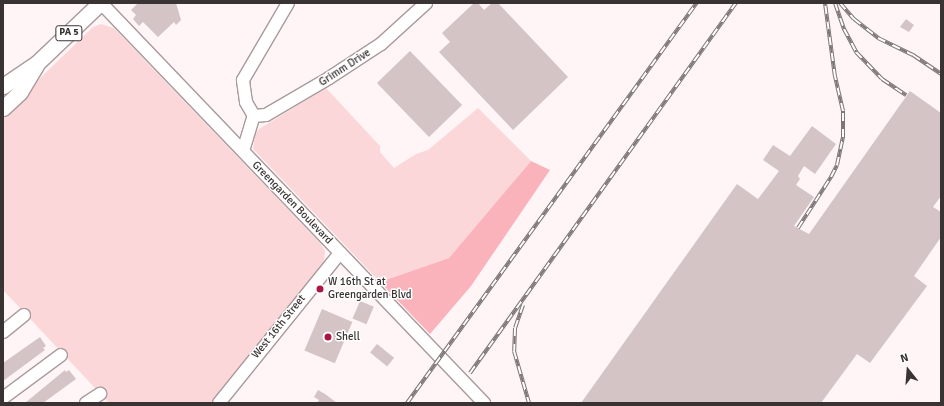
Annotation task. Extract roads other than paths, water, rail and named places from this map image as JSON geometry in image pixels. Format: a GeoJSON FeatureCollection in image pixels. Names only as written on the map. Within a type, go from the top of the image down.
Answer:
{"type":"FeatureCollection","features":[{"type":"Feature","properties":{"kind":"main road","name":"PA 5"},"geometry":{"type":"LineString","coordinates":[[3,86],[37,63],[100,3]]}},
{"type":"Feature","properties":{"kind":"main road","name":"PA 5"},"geometry":{"type":"LineString","coordinates":[[3,108],[20,92],[37,63]]}},
{"type":"Feature","properties":{"kind":"street","name":"Greengarden Boulevard"},"geometry":{"type":"LineString","coordinates":[[100,3],[484,403]]}},
{"type":"Feature","properties":{"kind":"street"},"geometry":{"type":"LineString","coordinates":[[243,151],[254,116],[246,102],[243,80],[288,3]]}},
{"type":"Feature","properties":{"kind":"street","name":"Grimm Drive"},"geometry":{"type":"LineString","coordinates":[[254,116],[266,115],[381,44],[426,3]]}},
{"type":"Feature","properties":{"kind":"street","name":"West 16th Street"},"geometry":{"type":"LineString","coordinates":[[219,403],[340,253]]}},
{"type":"Feature","properties":{"kind":"street"},"geometry":{"type":"LineString","coordinates":[[3,332],[24,315]]}},
{"type":"Feature","properties":{"kind":"street"},"geometry":{"type":"LineString","coordinates":[[3,398],[61,355]]}},
{"type":"Feature","properties":{"kind":"street"},"geometry":{"type":"LineString","coordinates":[[86,403],[100,394]]}},
{"type":"Feature","properties":{"kind":"railway"},"geometry":{"type":"LineString","coordinates":[[407,403],[697,3]]}},
{"type":"Feature","properties":{"kind":"railway"},"geometry":{"type":"LineString","coordinates":[[470,373],[736,3]]}},
{"type":"Feature","properties":{"kind":"railway"},"geometry":{"type":"LineString","coordinates":[[798,228],[831,177],[837,165],[843,137],[843,111],[835,77],[825,3]]}},
{"type":"Feature","properties":{"kind":"railway"},"geometry":{"type":"LineString","coordinates":[[835,3],[844,29],[856,52],[882,79],[906,95]]}},
{"type":"Feature","properties":{"kind":"railway"},"geometry":{"type":"LineString","coordinates":[[840,3],[854,19],[878,38],[913,55],[941,74]]}},
{"type":"Feature","properties":{"kind":"railway"},"geometry":{"type":"LineString","coordinates":[[523,305],[515,328],[514,351],[529,403]]}},
{"type":"Feature","properties":{"kind":"place","name":"W 16th St at Greengarden Blvd"},"geometry":{"type":"Point","coordinates":[320,289]}},
{"type":"Feature","properties":{"kind":"place","name":"Shell"},"geometry":{"type":"Point","coordinates":[328,337]}}]}
